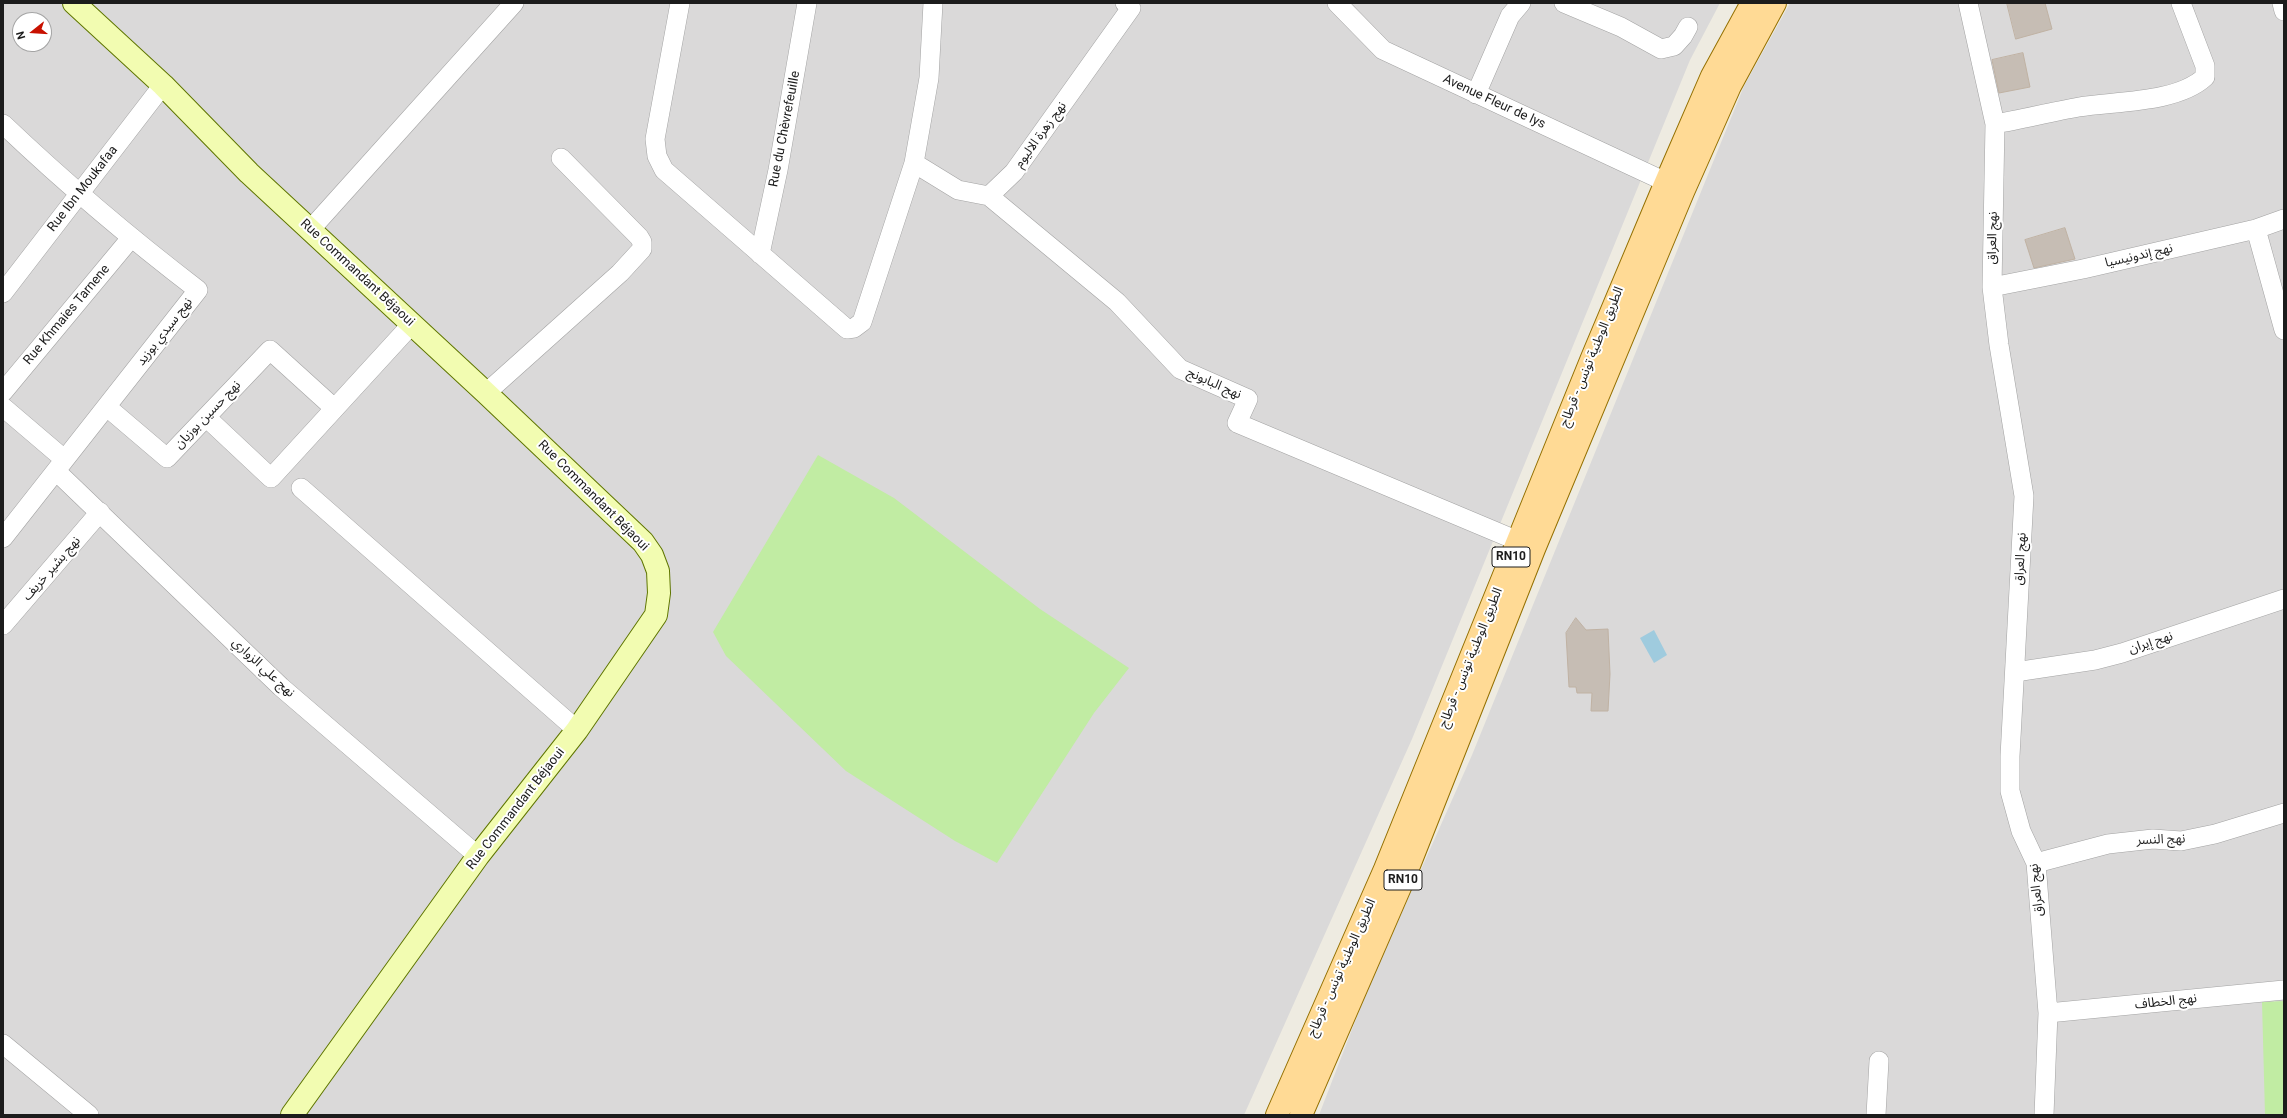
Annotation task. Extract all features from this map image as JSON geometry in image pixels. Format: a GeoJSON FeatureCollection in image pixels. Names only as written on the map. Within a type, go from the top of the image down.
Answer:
{"type":"FeatureCollection","features":[{"type":"Feature","properties":{"kind":"main road","name":"الطريق الوطنية تونس - قرطاج"},"geometry":{"type":"LineString","coordinates":[[1276,1115],[1386,869],[1518,541],[1666,182],[1712,76],[1752,3]]}},
{"type":"Feature","properties":{"kind":"main road","name":"الطريق الوطنية تونس - قرطاج"},"geometry":{"type":"LineString","coordinates":[[1301,1115],[1404,878],[1537,542],[1683,192],[1730,86],[1775,3]]}},
{"type":"Feature","properties":{"kind":"street","name":"Rue Commandant Béjaoui"},"geometry":{"type":"LineString","coordinates":[[74,3],[163,85],[248,173],[486,392],[643,542],[652,556],[658,571],[659,593],[656,615],[577,730],[478,856],[292,1115]]}},
{"type":"Feature","properties":{"kind":"street"},"geometry":{"type":"LineString","coordinates":[[310,230],[514,3]]}},
{"type":"Feature","properties":{"kind":"street"},"geometry":{"type":"LineString","coordinates":[[680,3],[655,139],[657,156],[664,170],[847,329],[854,328],[862,322],[914,163],[929,78],[933,3]]}},
{"type":"Feature","properties":{"kind":"street","name":"Rue du Chèvrefeuille"},"geometry":{"type":"LineString","coordinates":[[760,254],[778,170],[808,3]]}},
{"type":"Feature","properties":{"kind":"street","name":"نهج زهرة الاليوم"},"geometry":{"type":"LineString","coordinates":[[989,196],[1014,172],[1131,8],[1125,3]]}},
{"type":"Feature","properties":{"kind":"street","name":"Avenue Fleur de lys"},"geometry":{"type":"LineString","coordinates":[[1337,3],[1383,50],[1666,182]]}},
{"type":"Feature","properties":{"kind":"street"},"geometry":{"type":"LineString","coordinates":[[1476,94],[1510,16],[1521,3]]}},
{"type":"Feature","properties":{"kind":"street"},"geometry":{"type":"LineString","coordinates":[[1564,3],[1579,11],[1621,26],[1661,49],[1674,46],[1683,36],[1688,27]]}},
{"type":"Feature","properties":{"kind":"street","name":"نهج العراق"},"geometry":{"type":"LineString","coordinates":[[1968,3],[1995,124],[1992,287],[1999,345],[2024,496],[2010,791],[2021,831],[2036,863],[2048,1013],[2044,1115]]}},
{"type":"Feature","properties":{"kind":"street"},"geometry":{"type":"LineString","coordinates":[[1995,124],[2078,107],[2153,98],[2186,90],[2198,84],[2205,77],[2205,66],[2181,3]]}},
{"type":"Feature","properties":{"kind":"street"},"geometry":{"type":"LineString","coordinates":[[2282,3],[2284,11]]}},
{"type":"Feature","properties":{"kind":"street","name":"Rue Ibn Moukafaa"},"geometry":{"type":"LineString","coordinates":[[5,285],[80,192],[163,85]]}},
{"type":"Feature","properties":{"kind":"street","name":"نهج سيدي بوزيد"},"geometry":{"type":"LineString","coordinates":[[3,124],[39,158],[80,192],[131,238],[198,290],[3,538]]}},
{"type":"Feature","properties":{"kind":"street"},"geometry":{"type":"LineString","coordinates":[[486,392],[620,273],[642,249],[642,242],[638,237],[561,158]]}},
{"type":"Feature","properties":{"kind":"street"},"geometry":{"type":"LineString","coordinates":[[914,163],[958,190],[989,196]]}},
{"type":"Feature","properties":{"kind":"street","name":"نهج البابونج"},"geometry":{"type":"LineString","coordinates":[[989,196],[1117,302],[1180,368],[1248,399],[1237,423],[1518,541]]}},
{"type":"Feature","properties":{"kind":"street","name":"نهج إندونيسيا"},"geometry":{"type":"LineString","coordinates":[[1992,287],[2083,269],[2256,229],[2284,219]]}},
{"type":"Feature","properties":{"kind":"street"},"geometry":{"type":"LineString","coordinates":[[2256,229],[2284,330]]}},
{"type":"Feature","properties":{"kind":"street","name":"Rue Khmaies Tarnene"},"geometry":{"type":"LineString","coordinates":[[3,392],[131,238]]}},
{"type":"Feature","properties":{"kind":"street"},"geometry":{"type":"LineString","coordinates":[[206,418],[271,478],[412,324]]}},
{"type":"Feature","properties":{"kind":"street","name":"نهج حسين بوزيان"},"geometry":{"type":"LineString","coordinates":[[107,407],[167,458],[270,350],[334,408]]}},
{"type":"Feature","properties":{"kind":"street","name":"نهج علي الزواري"},"geometry":{"type":"LineString","coordinates":[[3,407],[60,465],[100,512],[281,687],[478,856]]}},
{"type":"Feature","properties":{"kind":"street"},"geometry":{"type":"LineString","coordinates":[[301,488],[577,730]]}},
{"type":"Feature","properties":{"kind":"street","name":"نهج بشير خريف"},"geometry":{"type":"LineString","coordinates":[[3,625],[100,512]]}},
{"type":"Feature","properties":{"kind":"street","name":"نهج إيران"},"geometry":{"type":"LineString","coordinates":[[2015,672],[2095,660],[2122,653],[2284,599]]}},
{"type":"Feature","properties":{"kind":"street","name":"نهج النسر"},"geometry":{"type":"LineString","coordinates":[[2036,863],[2108,844],[2153,839],[2181,841],[2215,834],[2284,813]]}},
{"type":"Feature","properties":{"kind":"street","name":"نهج الخطاف"},"geometry":{"type":"LineString","coordinates":[[2048,1013],[2284,990]]}},
{"type":"Feature","properties":{"kind":"street"},"geometry":{"type":"LineString","coordinates":[[3,1044],[89,1115]]}},
{"type":"Feature","properties":{"kind":"street"},"geometry":{"type":"LineString","coordinates":[[1876,1115],[1879,1061]]}},
{"type":"Feature","properties":{"kind":"shaded area"},"geometry":{"type":"Polygon","coordinates":[[[3,3],[1720,3],[1690,60],[1412,739],[1244,1115],[3,1115],[3,3]]]}},
{"type":"Feature","properties":{"kind":"shaded area"},"geometry":{"type":"Polygon","coordinates":[[[1790,3],[2284,3],[2284,1115],[1319,1115],[1366,993],[1472,755],[1744,86],[1790,3]]]}},
{"type":"Feature","properties":{"kind":"green space"},"geometry":{"type":"Polygon","coordinates":[[[818,455],[894,498],[1040,609],[1129,668],[1094,713],[997,863],[955,841],[846,771],[726,656],[713,632],[818,455]]]}},
{"type":"Feature","properties":{"kind":"green space"},"geometry":{"type":"Polygon","coordinates":[[[2284,1001],[2284,1115],[2265,1115],[2262,1002],[2284,1001]]]}},
{"type":"Feature","properties":{"kind":"water"},"geometry":{"type":"Polygon","coordinates":[[[1654,630],[1667,655],[1654,663],[1640,638],[1654,630]]]}},
{"type":"Feature","properties":{"kind":"building"},"geometry":{"type":"Polygon","coordinates":[[[2007,3],[2045,3],[2052,29],[2016,39],[2007,3]]]}},
{"type":"Feature","properties":{"kind":"building"},"geometry":{"type":"Polygon","coordinates":[[[2023,53],[2030,87],[1999,93],[1992,60],[2023,53]]]}},
{"type":"Feature","properties":{"kind":"building"},"geometry":{"type":"Polygon","coordinates":[[[2065,228],[2075,259],[2034,268],[2025,240],[2065,228]]]}},
{"type":"Feature","properties":{"kind":"building"},"geometry":{"type":"Polygon","coordinates":[[[1576,618],[1586,630],[1608,629],[1610,674],[1608,711],[1591,711],[1592,693],[1577,693],[1576,687],[1569,687],[1566,633],[1576,618]]]}}]}
